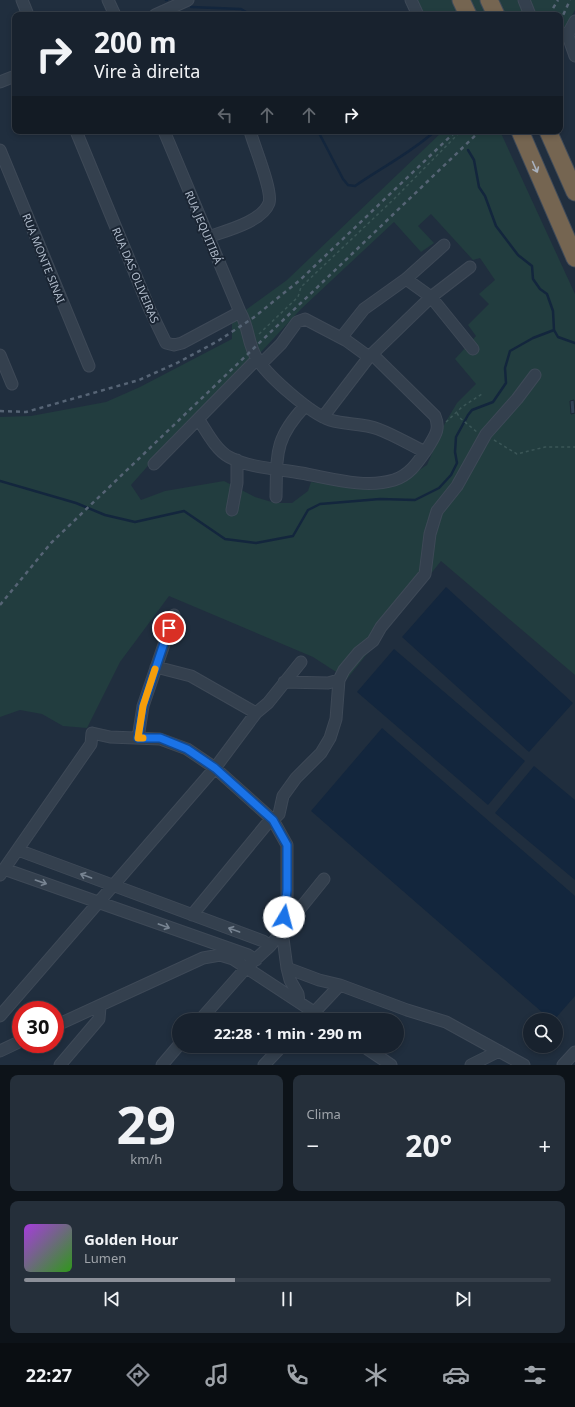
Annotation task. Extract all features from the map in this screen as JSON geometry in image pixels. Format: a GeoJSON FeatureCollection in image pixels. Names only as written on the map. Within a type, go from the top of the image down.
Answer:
{"type":"FeatureCollection","features":[{"type":"Feature","properties":{"kind":"highway"},"geometry":{"type":"LineString","coordinates":[[461,0],[467,12]]}},
{"type":"Feature","properties":{"kind":"highway"},"geometry":{"type":"LineString","coordinates":[[490,0],[495,12]]}},
{"type":"Feature","properties":{"kind":"highway"},"geometry":{"type":"LineString","coordinates":[[521,134],[575,258]]}},
{"type":"Feature","properties":{"kind":"highway"},"geometry":{"type":"LineString","coordinates":[[549,134],[575,192]]}},
{"type":"Feature","properties":{"kind":"street"},"geometry":{"type":"LineString","coordinates":[[22,0],[27,12]]}},
{"type":"Feature","properties":{"kind":"street"},"geometry":{"type":"LineString","coordinates":[[108,0],[114,12]]}},
{"type":"Feature","properties":{"kind":"street"},"geometry":{"type":"LineString","coordinates":[[164,12],[188,0]]}},
{"type":"Feature","properties":{"kind":"street"},"geometry":{"type":"LineString","coordinates":[[411,0],[417,12]]}},
{"type":"Feature","properties":{"kind":"street"},"geometry":{"type":"LineString","coordinates":[[524,0],[529,12]]}},
{"type":"Feature","properties":{"kind":"street"},"geometry":{"type":"LineString","coordinates":[[169,10],[174,12]]}},
{"type":"Feature","properties":{"kind":"street"},"geometry":{"type":"LineString","coordinates":[[575,21],[564,35],[575,56]]}},
{"type":"Feature","properties":{"kind":"street"},"geometry":{"type":"LineString","coordinates":[[0,82],[12,77]]}},
{"type":"Feature","properties":{"kind":"street","name":"RUA DAS OLIVEIRAS"},"geometry":{"type":"LineString","coordinates":[[77,134],[150,310],[166,343],[174,345],[182,343],[240,312]]}},
{"type":"Feature","properties":{"kind":"street","name":"RUA JEQUITIBÁ"},"geometry":{"type":"LineString","coordinates":[[165,134],[240,312],[246,322],[250,342],[259,362]]}},
{"type":"Feature","properties":{"kind":"street"},"geometry":{"type":"LineString","coordinates":[[208,237],[254,218],[269,204],[270,196],[267,183],[251,134]]}},
{"type":"Feature","properties":{"kind":"street","name":"RUA MONTE SINAI"},"geometry":{"type":"LineString","coordinates":[[0,150],[89,366]]}},
{"type":"Feature","properties":{"kind":"street"},"geometry":{"type":"LineString","coordinates":[[341,338],[364,308],[406,279],[444,245]]}},
{"type":"Feature","properties":{"kind":"street"},"geometry":{"type":"LineString","coordinates":[[323,417],[371,355],[431,297],[470,267]]}},
{"type":"Feature","properties":{"kind":"street"},"geometry":{"type":"LineString","coordinates":[[406,279],[431,297],[473,349]]}},
{"type":"Feature","properties":{"kind":"street"},"geometry":{"type":"LineString","coordinates":[[154,464],[198,420],[259,362],[300,320],[309,321],[371,355],[435,416],[438,428],[437,433],[414,467],[402,476],[384,482],[344,482],[277,470],[237,460],[224,454],[198,420]]}},
{"type":"Feature","properties":{"kind":"street"},"geometry":{"type":"LineString","coordinates":[[0,355],[12,384]]}},
{"type":"Feature","properties":{"kind":"street"},"geometry":{"type":"LineString","coordinates":[[259,362],[305,406],[323,417],[338,422],[379,429],[425,452]]}},
{"type":"Feature","properties":{"kind":"street"},"geometry":{"type":"LineString","coordinates":[[192,915],[266,825],[279,814],[283,796],[292,784],[321,753],[330,738],[336,719],[339,680],[344,670],[358,652],[373,641],[401,602],[423,578],[426,569],[430,534],[437,511],[457,486],[486,434],[517,399],[535,375]]}},
{"type":"Feature","properties":{"kind":"street"},"geometry":{"type":"LineString","coordinates":[[276,497],[278,450],[282,435],[289,423],[305,406]]}},
{"type":"Feature","properties":{"kind":"street"},"geometry":{"type":"LineString","coordinates":[[232,510],[237,483],[237,460]]}},
{"type":"Feature","properties":{"kind":"street"},"geometry":{"type":"LineString","coordinates":[[138,738],[143,706],[174,615]]}},
{"type":"Feature","properties":{"kind":"street"},"geometry":{"type":"LineString","coordinates":[[0,1016],[215,768],[256,713],[268,702],[301,662]]}},
{"type":"Feature","properties":{"kind":"street"},"geometry":{"type":"LineString","coordinates":[[156,667],[191,676],[256,713]]}},
{"type":"Feature","properties":{"kind":"street"},"geometry":{"type":"LineString","coordinates":[[284,682],[328,684],[339,680]]}},
{"type":"Feature","properties":{"kind":"street"},"geometry":{"type":"LineString","coordinates":[[256,960],[248,955],[98,903],[2,872],[91,744],[92,733],[138,738],[150,737],[173,742],[187,749],[215,768],[273,820],[287,845],[287,903],[282,931],[286,968],[290,980],[298,994],[298,1002]]}},
{"type":"Feature","properties":{"kind":"street"},"geometry":{"type":"LineString","coordinates":[[18,850],[263,941],[270,946]]}},
{"type":"Feature","properties":{"kind":"street"},"geometry":{"type":"LineString","coordinates":[[206,1013],[246,968],[270,946],[324,879]]}},
{"type":"Feature","properties":{"kind":"street"},"geometry":{"type":"LineString","coordinates":[[64,1022],[100,1007],[203,958],[220,955],[233,959],[298,1002],[308,1013]]}},
{"type":"Feature","properties":{"kind":"street"},"geometry":{"type":"LineString","coordinates":[[286,968],[338,988],[446,1022],[524,1065]]}},
{"type":"Feature","properties":{"kind":"street"},"geometry":{"type":"LineString","coordinates":[[314,1013],[338,988]]}},
{"type":"Feature","properties":{"kind":"street"},"geometry":{"type":"LineString","coordinates":[[60,1065],[99,1019],[100,1007]]}},
{"type":"Feature","properties":{"kind":"street"},"geometry":{"type":"LineString","coordinates":[[0,1051],[12,1045]]}},
{"type":"Feature","properties":{"kind":"street"},"geometry":{"type":"LineString","coordinates":[[471,1065],[499,1051]]}},
{"type":"Feature","properties":{"kind":"street"},"geometry":{"type":"LineString","coordinates":[[563,1065],[575,1052]]}},
{"type":"Feature","properties":{"kind":"street"},"geometry":{"type":"LineString","coordinates":[[162,1065],[172,1053]]}},
{"type":"Feature","properties":{"kind":"street"},"geometry":{"type":"LineString","coordinates":[[264,1065],[275,1053]]}},
{"type":"Feature","properties":{"kind":"street"},"geometry":{"type":"LineString","coordinates":[[373,1053],[391,1065]]}},
{"type":"Feature","properties":{"kind":"path"},"geometry":{"type":"LineString","coordinates":[[250,342],[298,297],[301,287],[394,199],[458,134]]}},
{"type":"Feature","properties":{"kind":"path"},"geometry":{"type":"LineString","coordinates":[[438,428],[457,413],[462,407],[482,394]]}},
{"type":"Feature","properties":{"kind":"path"},"geometry":{"type":"LineString","coordinates":[[457,413],[460,418],[481,435],[486,434],[518,454],[545,446],[575,447]]}},
{"type":"Feature","properties":{"kind":"green space"},"geometry":{"type":"Polygon","coordinates":[[[418,0],[575,0],[575,10],[563,31],[563,12],[423,12],[418,0]]]}},
{"type":"Feature","properties":{"kind":"green space"},"geometry":{"type":"Polygon","coordinates":[[[440,134],[501,134],[575,294],[575,675],[441,561],[347,679],[313,657],[169,596],[120,662],[87,728],[63,726],[42,714],[20,710],[0,717],[0,417],[31,416],[106,402],[140,387],[232,339],[232,320],[287,280],[440,134]],[[431,214],[418,226],[434,243],[421,252],[394,222],[301,309],[233,382],[154,459],[131,485],[141,500],[165,491],[224,481],[255,497],[275,503],[292,503],[308,491],[311,482],[357,487],[399,483],[427,465],[445,423],[457,403],[476,384],[455,359],[476,336],[468,325],[489,304],[479,294],[495,280],[480,258],[473,260],[431,214]]]}},
{"type":"Feature","properties":{"kind":"water"},"geometry":{"type":"Polygon","coordinates":[[[446,587],[573,703],[529,752],[402,637],[446,587]]]}},
{"type":"Feature","properties":{"kind":"water"},"geometry":{"type":"Polygon","coordinates":[[[394,649],[525,761],[488,805],[357,692],[394,649]]]}},
{"type":"Feature","properties":{"kind":"water"},"geometry":{"type":"Polygon","coordinates":[[[382,728],[575,896],[575,996],[560,1013],[543,1013],[311,811],[382,728]]]}},
{"type":"Feature","properties":{"kind":"water"},"geometry":{"type":"Polygon","coordinates":[[[534,766],[575,800],[575,880],[495,813],[534,766]]]}},
{"type":"Feature","properties":{"kind":"building"},"geometry":{"type":"Polygon","coordinates":[[[574,400],[575,413],[571,414],[570,401],[574,400]]]}},
{"type":"Feature","properties":{"kind":"waterway"},"geometry":{"type":"LineString","coordinates":[[191,7],[241,9],[246,12]]}},
{"type":"Feature","properties":{"kind":"waterway"},"geometry":{"type":"LineString","coordinates":[[320,134],[343,179],[348,185],[355,186],[406,153],[432,134]]}},
{"type":"Feature","properties":{"kind":"waterway"},"geometry":{"type":"LineString","coordinates":[[468,150],[474,160],[479,187],[485,196],[496,226],[518,255],[532,266],[533,279],[540,289],[547,294],[553,311],[554,330],[558,337],[575,343]]}},
{"type":"Feature","properties":{"kind":"waterway"},"geometry":{"type":"LineString","coordinates":[[0,481],[76,503],[105,515],[135,522],[184,511],[225,539],[256,543],[293,536],[308,510],[320,504],[380,499],[415,500],[439,488],[451,475],[457,463],[455,452],[456,437],[468,415],[472,410],[493,402],[506,383],[505,368],[510,351],[533,338],[554,330]]}},
{"type":"Feature","properties":{"kind":"railway"},"geometry":{"type":"LineString","coordinates":[[551,12],[558,0]]}},
{"type":"Feature","properties":{"kind":"railway"},"geometry":{"type":"LineString","coordinates":[[563,15],[570,0]]}},
{"type":"Feature","properties":{"kind":"railway"},"geometry":{"type":"LineString","coordinates":[[0,411],[26,412],[139,380],[177,363],[218,341],[253,318],[300,280],[453,134]]}},
{"type":"Feature","properties":{"kind":"railway"},"geometry":{"type":"LineString","coordinates":[[0,605],[51,543],[477,134]]}},
{"type":"Feature","properties":{"kind":"slow traffic"},"geometry":{"type":"LineString","coordinates":[[143,738],[138,738],[143,706],[155,669]]}},
{"type":"Feature","properties":{"kind":"route"},"geometry":{"type":"LineString","coordinates":[[169,628],[143,706],[138,738],[160,738],[173,742],[187,749],[215,768],[273,820],[287,845],[287,903],[284,917]]}}]}
